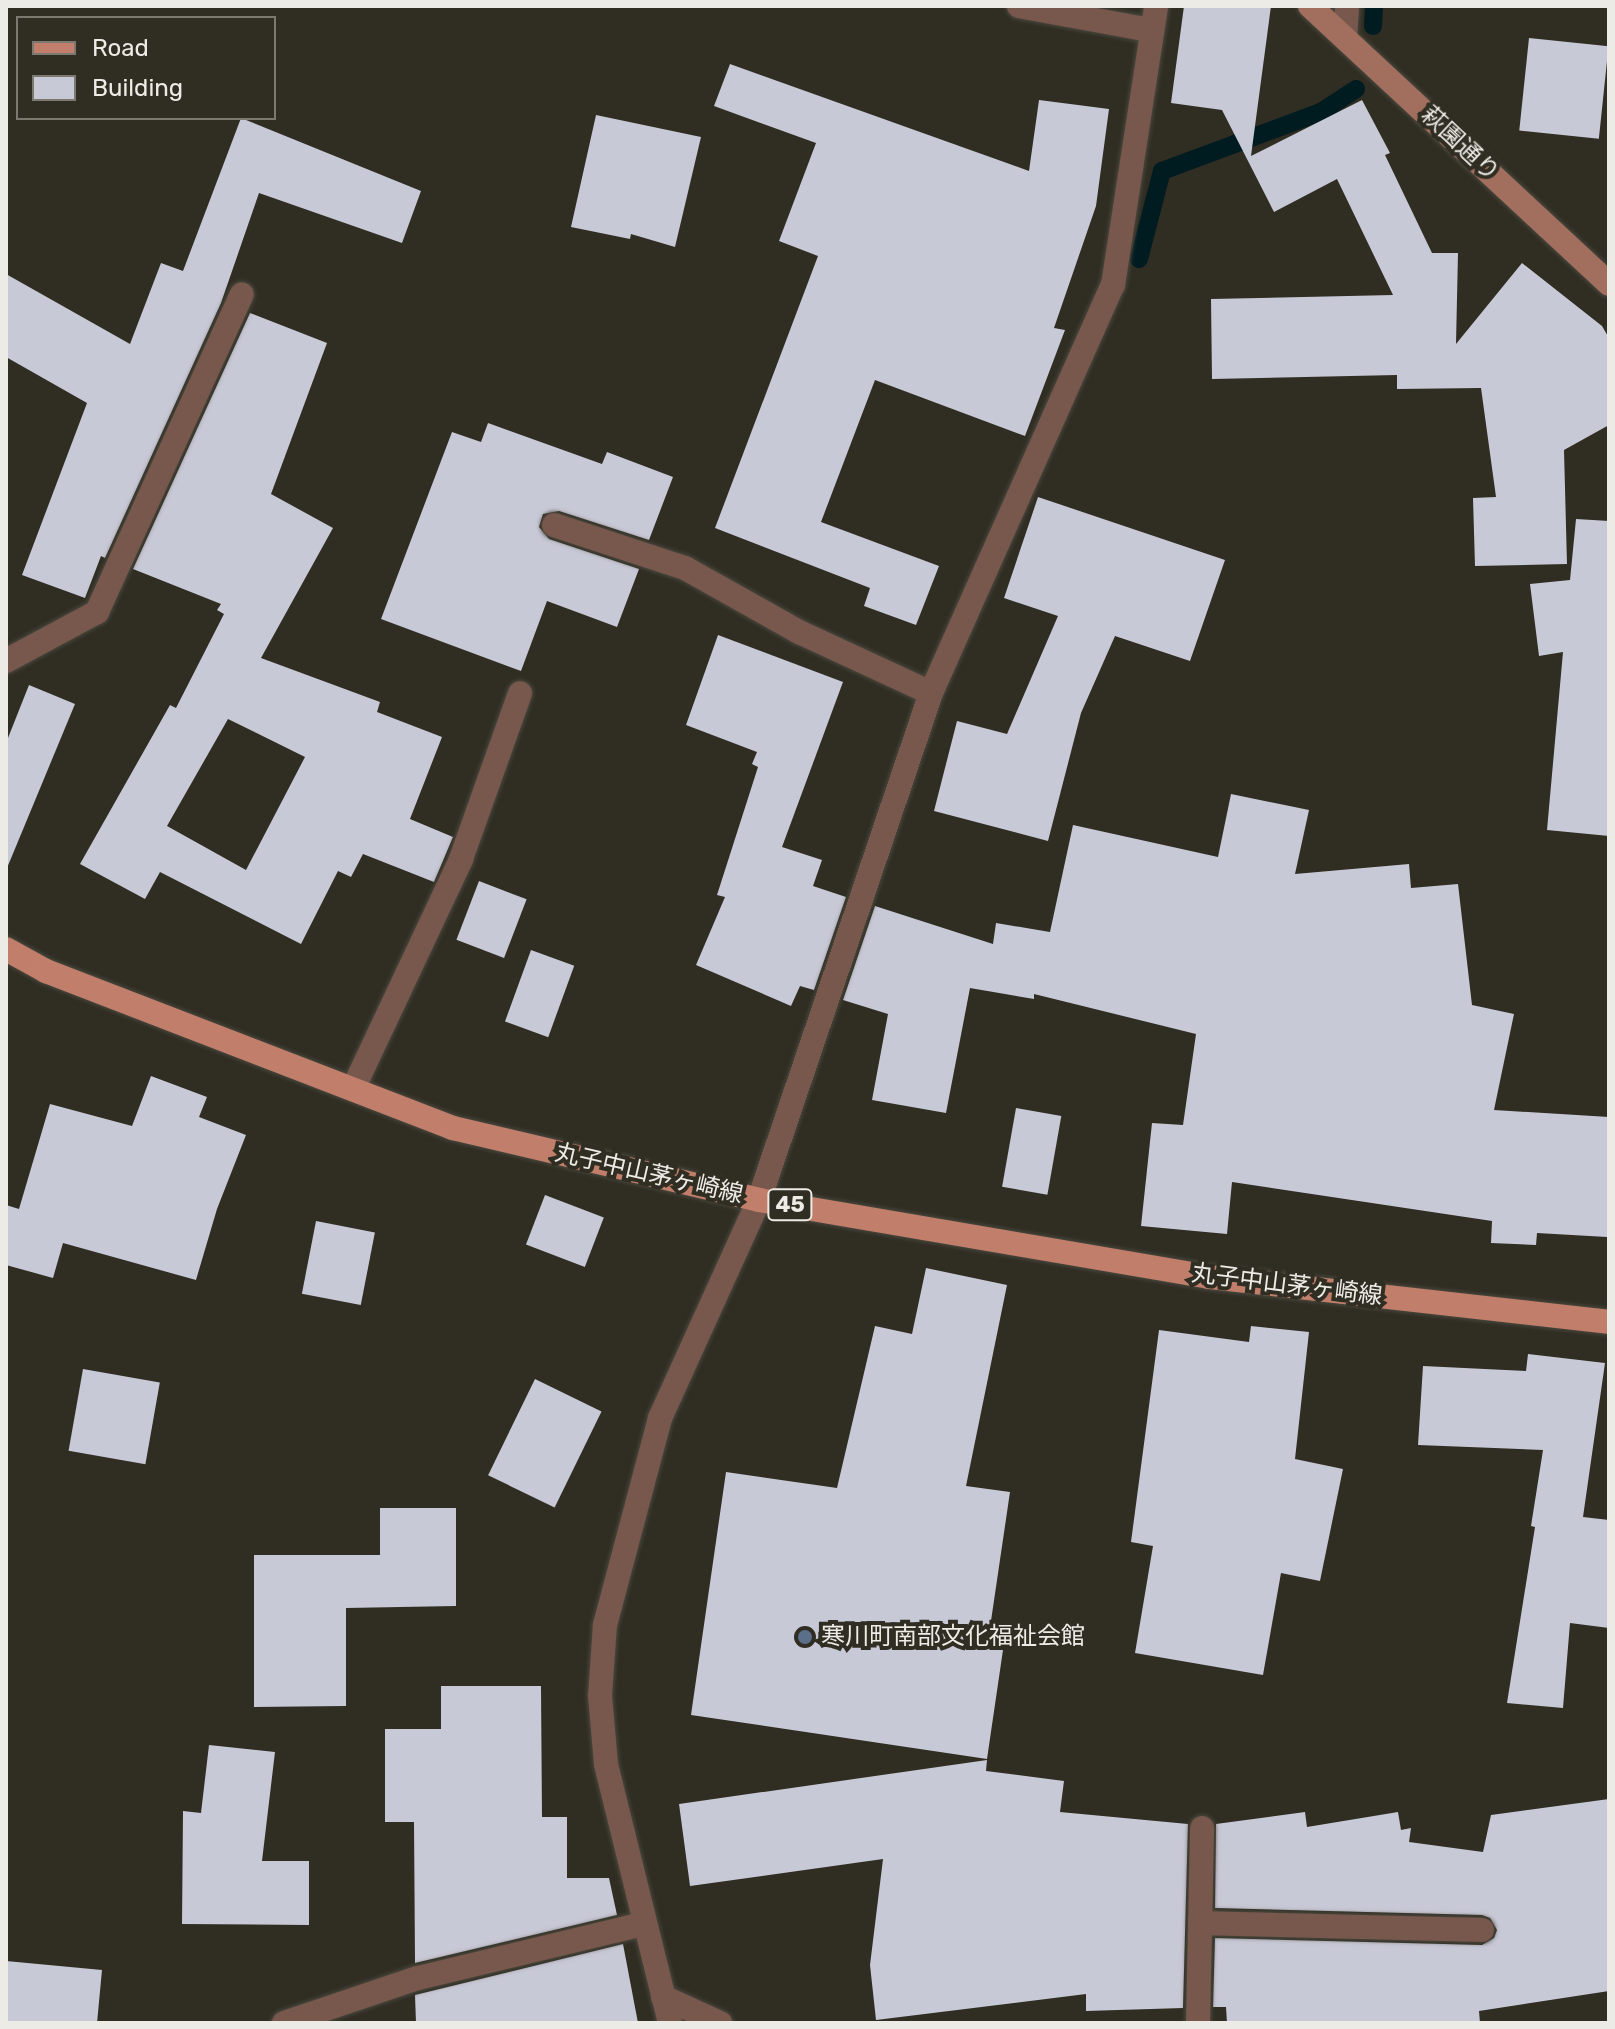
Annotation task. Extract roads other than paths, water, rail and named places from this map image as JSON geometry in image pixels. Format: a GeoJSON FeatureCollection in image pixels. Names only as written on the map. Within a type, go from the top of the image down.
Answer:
{"type":"FeatureCollection","features":[{"type":"Feature","properties":{"kind":"main road","name":"丸子中山茅ヶ崎線"},"geometry":{"type":"LineString","coordinates":[[6,949],[46,971],[453,1128],[759,1200],[1209,1277],[1609,1322]]}},
{"type":"Feature","properties":{"kind":"street"},"geometry":{"type":"LineString","coordinates":[[1019,6],[1150,30]]}},
{"type":"Feature","properties":{"kind":"street"},"geometry":{"type":"LineString","coordinates":[[720,2023],[680,2017],[663,1997],[606,1764],[600,1696],[605,1625],[660,1418],[759,1200],[931,693],[1113,285],[1156,6]]}},
{"type":"Feature","properties":{"kind":"street","name":"萩園通り"},"geometry":{"type":"LineString","coordinates":[[1310,6],[1609,284]]}},
{"type":"Feature","properties":{"kind":"street"},"geometry":{"type":"LineString","coordinates":[[1345,38],[1347,6]]}},
{"type":"Feature","properties":{"kind":"street"},"geometry":{"type":"LineString","coordinates":[[6,661],[97,612],[242,294]]}},
{"type":"Feature","properties":{"kind":"street"},"geometry":{"type":"LineString","coordinates":[[554,525],[685,568],[799,632],[931,693]]}},
{"type":"Feature","properties":{"kind":"street"},"geometry":{"type":"LineString","coordinates":[[353,1089],[461,859],[520,693]]}},
{"type":"Feature","properties":{"kind":"street"},"geometry":{"type":"LineString","coordinates":[[1198,2023],[1202,1828]]}},
{"type":"Feature","properties":{"kind":"street"},"geometry":{"type":"LineString","coordinates":[[1200,1923],[1482,1930]]}},
{"type":"Feature","properties":{"kind":"street"},"geometry":{"type":"LineString","coordinates":[[284,2023],[418,1978],[643,1924]]}},
{"type":"Feature","properties":{"kind":"waterway"},"geometry":{"type":"LineString","coordinates":[[1373,26],[1374,6]]}},
{"type":"Feature","properties":{"kind":"waterway"},"geometry":{"type":"LineString","coordinates":[[1139,259],[1162,171],[1321,112],[1356,89]]}},
{"type":"Feature","properties":{"kind":"place","name":"寒川町南部文化福祉会館"},"geometry":{"type":"Point","coordinates":[805,1637]}}]}
